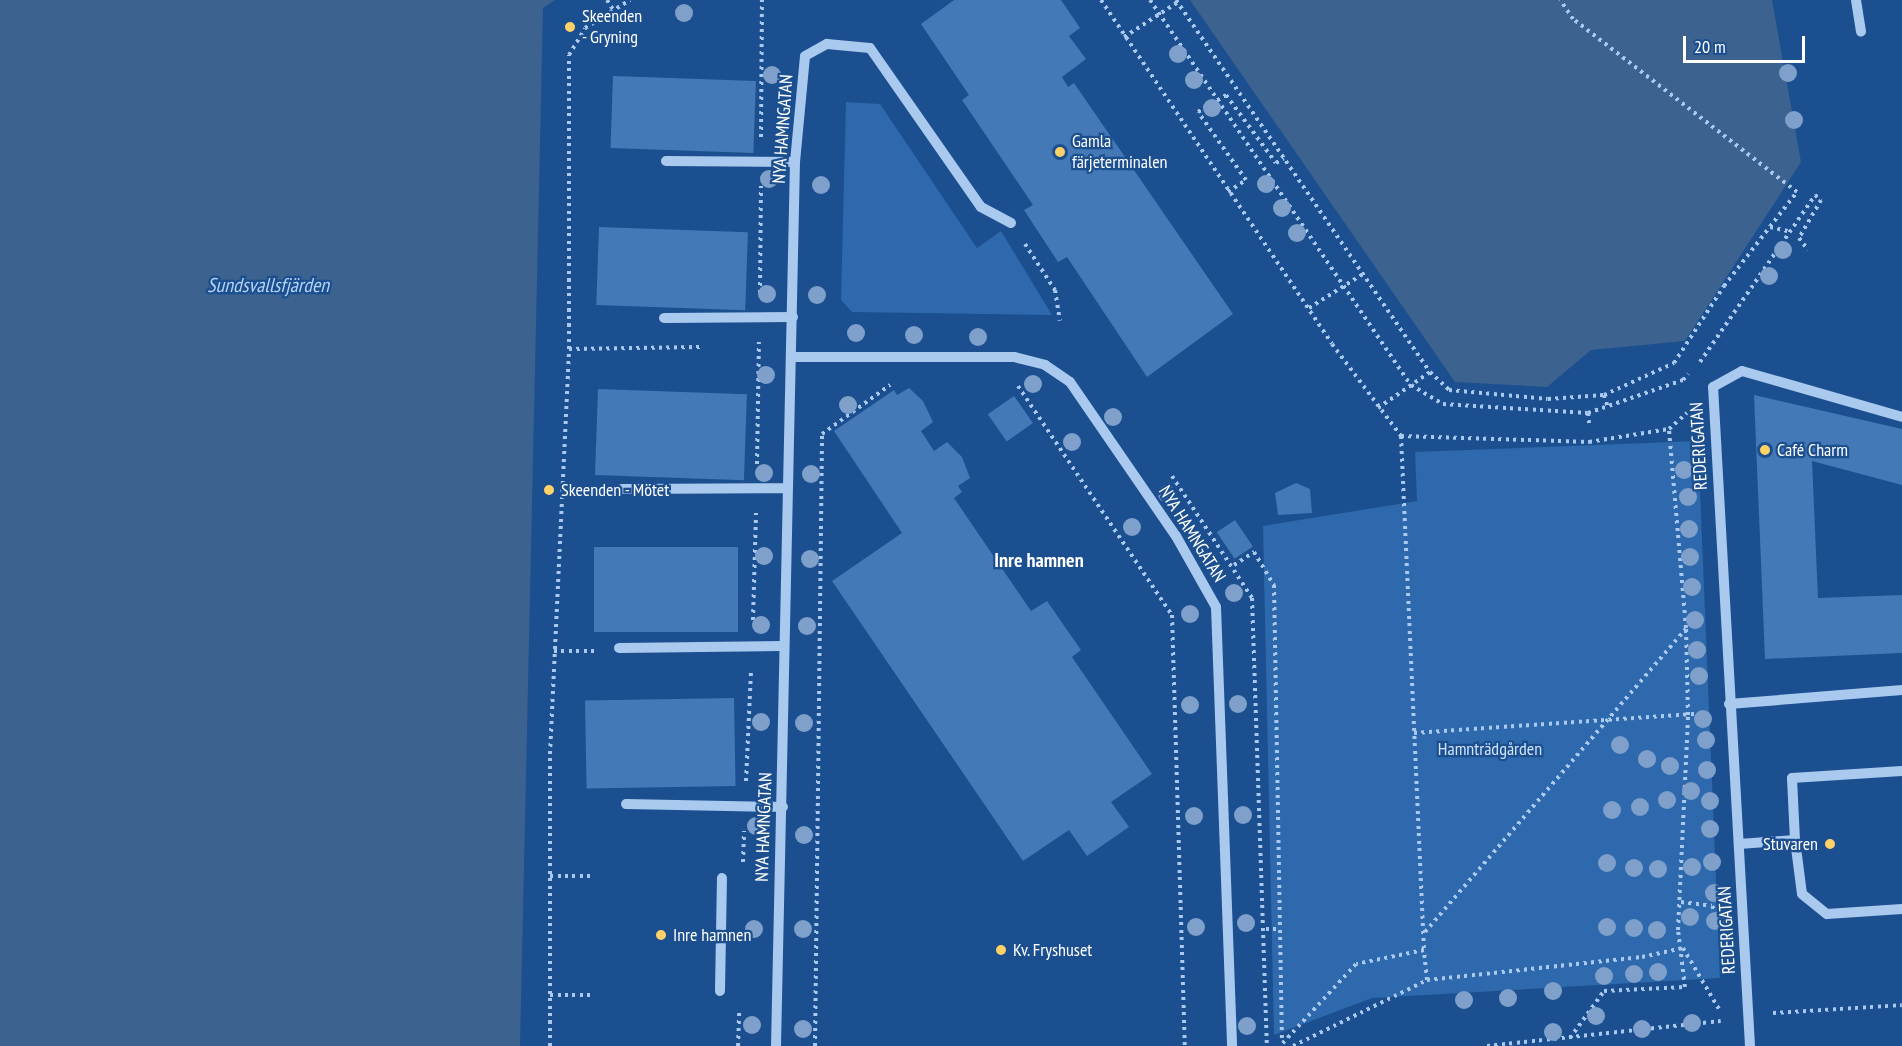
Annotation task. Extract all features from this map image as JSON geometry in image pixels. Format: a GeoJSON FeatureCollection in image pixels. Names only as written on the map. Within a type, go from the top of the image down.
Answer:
{"type":"FeatureCollection","features":[{"type":"Feature","properties":{"kind":"street"},"geometry":{"type":"LineString","coordinates":[[1856,0],[1861,32]]}},
{"type":"Feature","properties":{"kind":"street","name":"NYA HAMNGATAN"},"geometry":{"type":"LineString","coordinates":[[776,1046],[783,807],[783,646],[793,317],[795,162],[805,56],[827,44],[870,48],[981,207],[1011,223]]}},
{"type":"Feature","properties":{"kind":"street"},"geometry":{"type":"LineString","coordinates":[[666,161],[795,162]]}},
{"type":"Feature","properties":{"kind":"street"},"geometry":{"type":"LineString","coordinates":[[664,318],[760,320],[793,317]]}},
{"type":"Feature","properties":{"kind":"street","name":"NYA HAMNGATAN"},"geometry":{"type":"LineString","coordinates":[[792,357],[1014,357],[1045,364],[1070,382],[1176,536],[1216,607],[1232,1046]]}},
{"type":"Feature","properties":{"kind":"street","name":"REDERIGATAN"},"geometry":{"type":"LineString","coordinates":[[1750,1046],[1729,707],[1713,387],[1742,371],[1902,417]]}},
{"type":"Feature","properties":{"kind":"street"},"geometry":{"type":"LineString","coordinates":[[622,489],[787,488]]}},
{"type":"Feature","properties":{"kind":"street"},"geometry":{"type":"LineString","coordinates":[[619,648],[752,644],[783,646]]}},
{"type":"Feature","properties":{"kind":"street"},"geometry":{"type":"LineString","coordinates":[[1729,707],[1902,690]]}},
{"type":"Feature","properties":{"kind":"street"},"geometry":{"type":"LineString","coordinates":[[1902,771],[1792,778],[1795,840],[1802,894],[1827,914],[1902,909]]}},
{"type":"Feature","properties":{"kind":"street"},"geometry":{"type":"LineString","coordinates":[[626,804],[783,807]]}},
{"type":"Feature","properties":{"kind":"street"},"geometry":{"type":"LineString","coordinates":[[1739,844],[1795,840]]}},
{"type":"Feature","properties":{"kind":"street"},"geometry":{"type":"LineString","coordinates":[[720,992],[722,878]]}},
{"type":"Feature","properties":{"kind":"path"},"geometry":{"type":"LineString","coordinates":[[607,0],[614,11]]}},
{"type":"Feature","properties":{"kind":"path"},"geometry":{"type":"LineString","coordinates":[[550,1046],[549,876],[554,651],[568,349],[569,55],[585,28],[630,0]]}},
{"type":"Feature","properties":{"kind":"path"},"geometry":{"type":"LineString","coordinates":[[743,865],[752,644],[760,320],[762,0]]}},
{"type":"Feature","properties":{"kind":"path"},"geometry":{"type":"LineString","coordinates":[[1101,0],[1228,192],[1378,408],[1401,436],[1427,980]]}},
{"type":"Feature","properties":{"kind":"path"},"geometry":{"type":"LineString","coordinates":[[1150,0],[1411,385],[1443,404],[1588,413],[1608,408],[1683,380],[1815,195],[1821,200],[1799,238],[1808,250]]}},
{"type":"Feature","properties":{"kind":"path"},"geometry":{"type":"LineString","coordinates":[[1124,37],[1160,16],[1177,1],[1430,372],[1449,390],[1483,397],[1604,395],[1674,363],[1724,286],[1797,192],[1573,19],[1560,0]]}},
{"type":"Feature","properties":{"kind":"path"},"geometry":{"type":"LineString","coordinates":[[1228,192],[1246,180],[1198,112],[1226,94],[1276,164],[1284,158]]}},
{"type":"Feature","properties":{"kind":"path"},"geometry":{"type":"LineString","coordinates":[[1011,223],[1055,290],[1060,321]]}},
{"type":"Feature","properties":{"kind":"path"},"geometry":{"type":"LineString","coordinates":[[1770,227],[1788,231]]}},
{"type":"Feature","properties":{"kind":"path"},"geometry":{"type":"LineString","coordinates":[[1309,308],[1363,274]]}},
{"type":"Feature","properties":{"kind":"path"},"geometry":{"type":"LineString","coordinates":[[747,346],[759,346]]}},
{"type":"Feature","properties":{"kind":"path"},"geometry":{"type":"LineString","coordinates":[[568,349],[711,347]]}},
{"type":"Feature","properties":{"kind":"path"},"geometry":{"type":"LineString","coordinates":[[1378,408],[1430,372]]}},
{"type":"Feature","properties":{"kind":"path"},"geometry":{"type":"LineString","coordinates":[[815,1046],[822,434],[892,383],[903,383]]}},
{"type":"Feature","properties":{"kind":"path"},"geometry":{"type":"LineString","coordinates":[[1015,383],[1172,615],[1185,1046]]}},
{"type":"Feature","properties":{"kind":"path"},"geometry":{"type":"LineString","coordinates":[[1401,436],[1589,442],[1669,429],[1713,387]]}},
{"type":"Feature","properties":{"kind":"path"},"geometry":{"type":"LineString","coordinates":[[1604,395],[1608,408]]}},
{"type":"Feature","properties":{"kind":"path"},"geometry":{"type":"LineString","coordinates":[[1588,413],[1589,423]]}},
{"type":"Feature","properties":{"kind":"path"},"geometry":{"type":"LineString","coordinates":[[1570,1038],[1604,991],[1685,987],[1683,948],[1678,930],[1688,715],[1686,628],[1669,429]]}},
{"type":"Feature","properties":{"kind":"path"},"geometry":{"type":"LineString","coordinates":[[562,491],[603,489]]}},
{"type":"Feature","properties":{"kind":"path"},"geometry":{"type":"LineString","coordinates":[[1234,565],[1254,552],[1274,585],[1281,1044]]}},
{"type":"Feature","properties":{"kind":"path"},"geometry":{"type":"LineString","coordinates":[[1424,933],[1612,719],[1686,628]]}},
{"type":"Feature","properties":{"kind":"path"},"geometry":{"type":"LineString","coordinates":[[554,651],[600,651]]}},
{"type":"Feature","properties":{"kind":"path"},"geometry":{"type":"LineString","coordinates":[[1414,733],[1688,715],[1729,707]]}},
{"type":"Feature","properties":{"kind":"path"},"geometry":{"type":"LineString","coordinates":[[549,876],[594,876]]}},
{"type":"Feature","properties":{"kind":"path"},"geometry":{"type":"LineString","coordinates":[[1266,929],[1280,929]]}},
{"type":"Feature","properties":{"kind":"path"},"geometry":{"type":"LineString","coordinates":[[1293,1046],[1427,980],[1642,957],[1683,948]]}},
{"type":"Feature","properties":{"kind":"path"},"geometry":{"type":"LineString","coordinates":[[1487,1046],[1715,1025],[1725,1019],[1683,948]]}},
{"type":"Feature","properties":{"kind":"path"},"geometry":{"type":"LineString","coordinates":[[1281,1044],[1356,964],[1424,950]]}},
{"type":"Feature","properties":{"kind":"path"},"geometry":{"type":"LineString","coordinates":[[550,994],[592,995]]}},
{"type":"Feature","properties":{"kind":"path"},"geometry":{"type":"LineString","coordinates":[[738,1046],[740,1004]]}},
{"type":"Feature","properties":{"kind":"path"},"geometry":{"type":"LineString","coordinates":[[1749,1017],[1788,1010],[1902,1005]]}},
{"type":"Feature","properties":{"kind":"green space"},"geometry":{"type":"Polygon","coordinates":[[[846,102],[880,104],[977,248],[1001,231],[1052,315],[852,312],[841,300],[846,102]]]}},
{"type":"Feature","properties":{"kind":"green space","name":"Hamnträdgården"},"geometry":{"type":"Polygon","coordinates":[[[1698,441],[1720,978],[1372,998],[1274,1035],[1263,526],[1417,501],[1415,452],[1698,441]]]}},
{"type":"Feature","properties":{"kind":"water","name":"Sundsvallsfjärden"},"geometry":{"type":"Polygon","coordinates":[[[0,0],[555,0],[543,8],[520,1046],[0,1046],[0,0]]]}},
{"type":"Feature","properties":{"kind":"water"},"geometry":{"type":"Polygon","coordinates":[[[1190,0],[1772,0],[1801,162],[1685,341],[1591,350],[1547,387],[1455,382],[1190,0]]]}},
{"type":"Feature","properties":{"kind":"building","name":"Gamla färjeterminalen"},"geometry":{"type":"Polygon","coordinates":[[[954,0],[1061,0],[1080,28],[1069,36],[1086,59],[1062,77],[1068,87],[1074,83],[1233,314],[1147,377],[1067,257],[1058,262],[1024,210],[1033,205],[962,100],[969,95],[921,24],[954,0]]]}},
{"type":"Feature","properties":{"kind":"building"},"geometry":{"type":"Polygon","coordinates":[[[613,76],[756,81],[753,153],[610,148],[613,76]]]}},
{"type":"Feature","properties":{"kind":"building"},"geometry":{"type":"Polygon","coordinates":[[[599,227],[748,232],[745,310],[596,305],[599,227]]]}},
{"type":"Feature","properties":{"kind":"building"},"geometry":{"type":"Polygon","coordinates":[[[909,388],[923,401],[933,422],[921,431],[934,451],[947,442],[962,457],[970,478],[958,486],[962,492],[954,498],[1031,611],[1047,601],[1081,650],[1072,657],[1152,774],[1111,802],[1129,827],[1087,856],[1069,830],[1023,861],[832,581],[902,533],[834,431],[894,390],[897,395],[909,388]]]}},
{"type":"Feature","properties":{"kind":"building"},"geometry":{"type":"Polygon","coordinates":[[[598,389],[747,394],[744,480],[595,475],[598,389]]]}},
{"type":"Feature","properties":{"kind":"building"},"geometry":{"type":"Polygon","coordinates":[[[1754,395],[1902,429],[1902,485],[1812,461],[1818,598],[1902,595],[1902,653],[1765,659],[1754,395]]]}},
{"type":"Feature","properties":{"kind":"building"},"geometry":{"type":"Polygon","coordinates":[[[1014,396],[1033,423],[1007,441],[988,414],[1014,396]]]}},
{"type":"Feature","properties":{"kind":"building"},"geometry":{"type":"Polygon","coordinates":[[[1296,483],[1310,489],[1312,513],[1278,515],[1275,493],[1296,483]]]}},
{"type":"Feature","properties":{"kind":"building"},"geometry":{"type":"Polygon","coordinates":[[[1235,520],[1253,547],[1235,559],[1217,532],[1235,520]]]}},
{"type":"Feature","properties":{"kind":"building"},"geometry":{"type":"Polygon","coordinates":[[[594,547],[738,547],[738,632],[594,632],[594,547]]]}},
{"type":"Feature","properties":{"kind":"building"},"geometry":{"type":"Polygon","coordinates":[[[734,698],[736,786],[587,789],[585,701],[734,698]]]}},
{"type":"Feature","properties":{"kind":"place","name":"Skeenden - Gryning"},"geometry":{"type":"Point","coordinates":[570,27]}},
{"type":"Feature","properties":{"kind":"place","name":"Gamla färjeterminalen"},"geometry":{"type":"Point","coordinates":[1060,152]}},
{"type":"Feature","properties":{"kind":"place","name":"Café Charm"},"geometry":{"type":"Point","coordinates":[1765,450]}},
{"type":"Feature","properties":{"kind":"place","name":"Skeenden - Mötet"},"geometry":{"type":"Point","coordinates":[549,490]}},
{"type":"Feature","properties":{"kind":"place","name":"Stuvaren"},"geometry":{"type":"Point","coordinates":[1830,844]}},
{"type":"Feature","properties":{"kind":"place","name":"Inre hamnen"},"geometry":{"type":"Point","coordinates":[661,935]}},
{"type":"Feature","properties":{"kind":"place","name":"Kv. Fryshuset"},"geometry":{"type":"Point","coordinates":[1001,950]}},
{"type":"Feature","properties":{"kind":"district","name":"Inre hamnen"},"geometry":{"type":"Point","coordinates":[1039,560]}}]}
